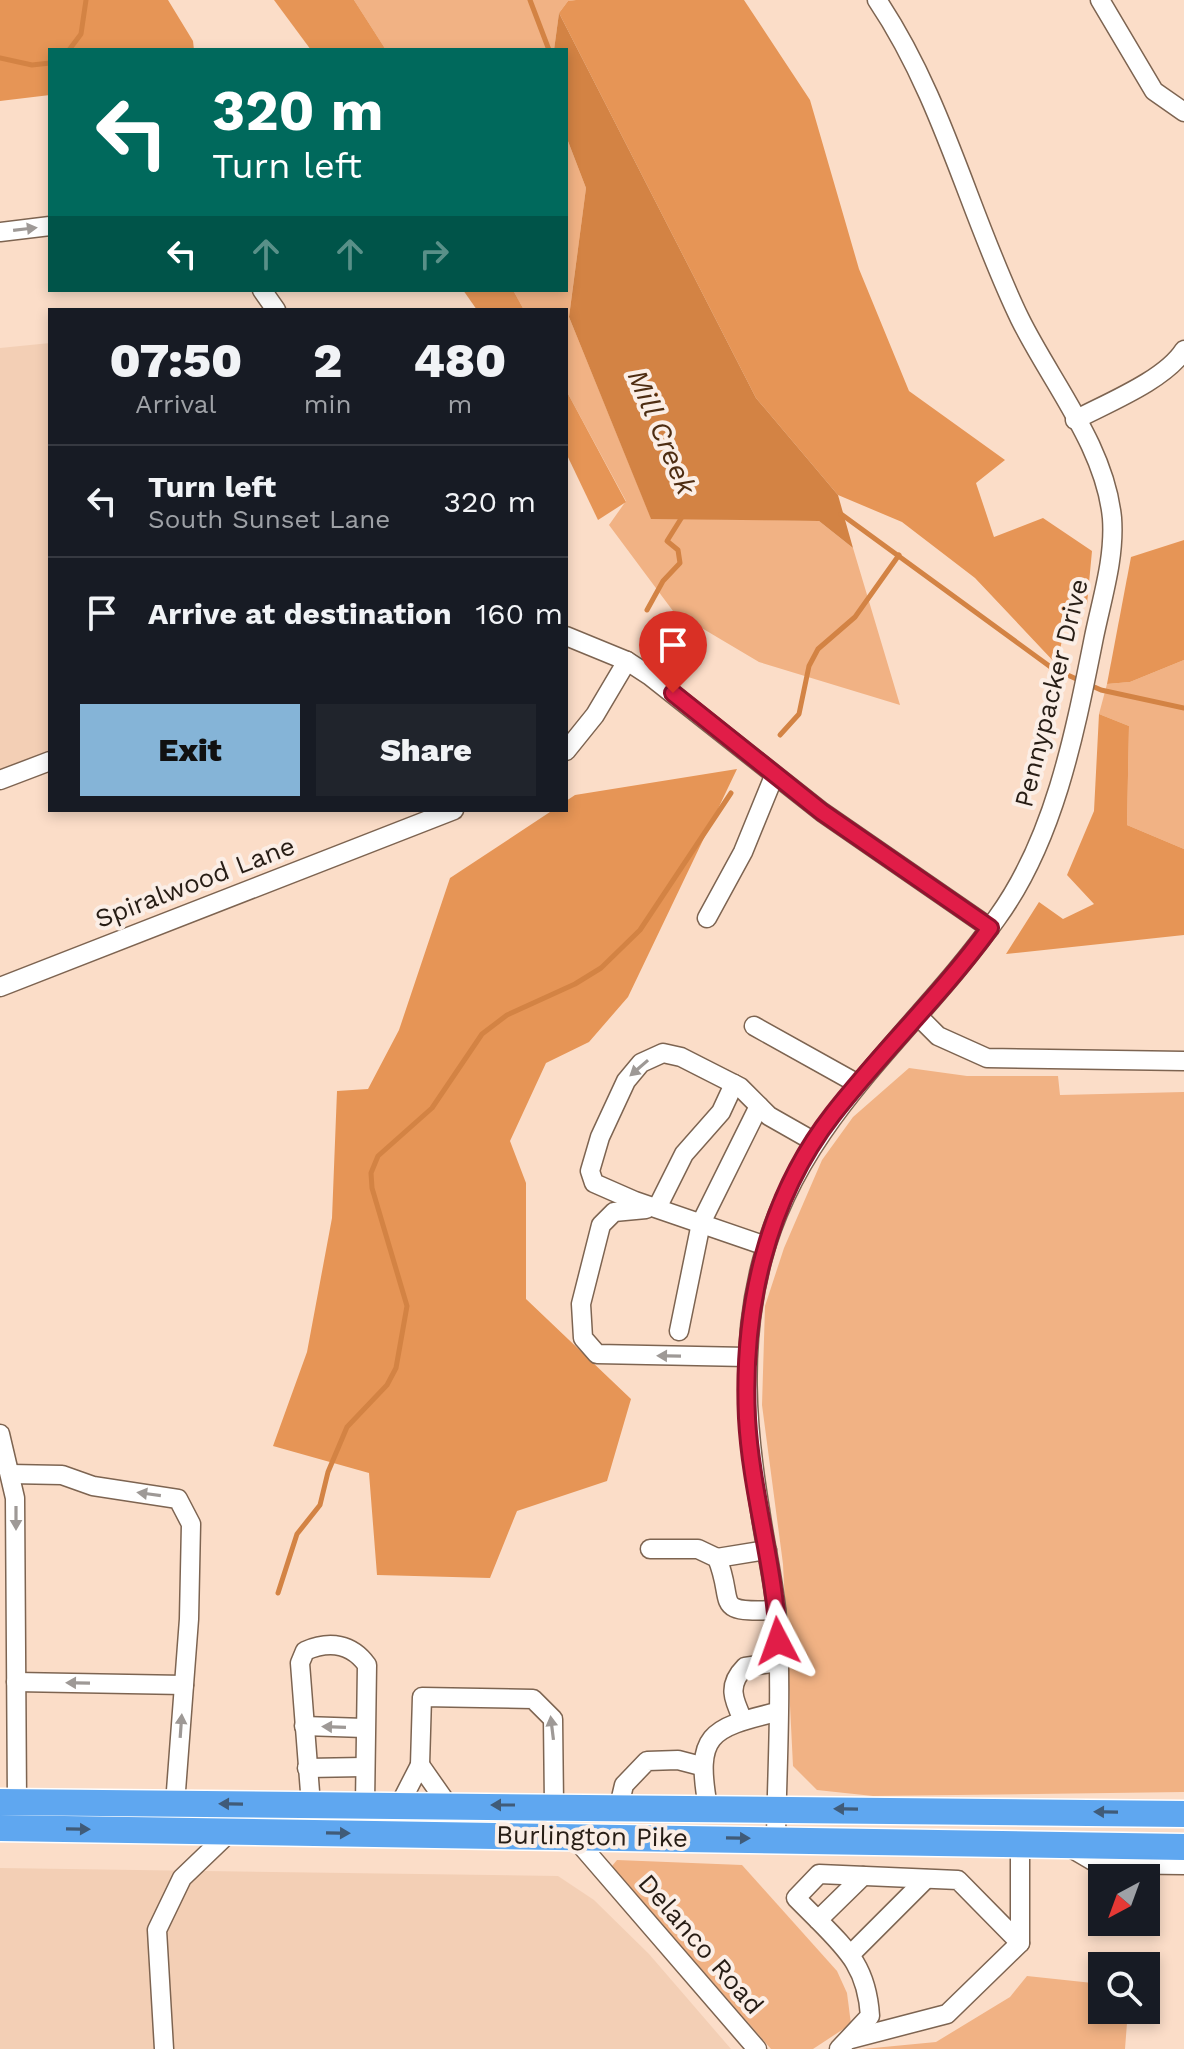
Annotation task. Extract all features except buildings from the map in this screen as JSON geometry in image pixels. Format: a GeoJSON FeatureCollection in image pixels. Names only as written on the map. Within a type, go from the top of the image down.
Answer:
{"type":"FeatureCollection","features":[{"type":"Feature","properties":{"kind":"highway","name":"Burlington Pike"},"geometry":{"type":"LineString","coordinates":[[8,1802],[777,1807],[1184,1814]]}},
{"type":"Feature","properties":{"kind":"highway","name":"Burlington Pike"},"geometry":{"type":"LineString","coordinates":[[0,1828],[776,1838],[835,1842],[1184,1847]]}},
{"type":"Feature","properties":{"kind":"street","name":"Pennypacker Drive"},"geometry":{"type":"LineString","coordinates":[[776,1838],[776,1610],[747,1422],[747,1357],[755,1292],[766,1246],[783,1199],[813,1141],[990,928],[1029,867],[1053,804],[1080,706],[1110,560],[1112,515],[1093,457],[1016,310],[921,75],[877,0]]}},
{"type":"Feature","properties":{"kind":"street"},"geometry":{"type":"LineString","coordinates":[[1100,0],[1154,91],[1184,112]]}},
{"type":"Feature","properties":{"kind":"street"},"geometry":{"type":"LineString","coordinates":[[0,232],[48,226]]}},
{"type":"Feature","properties":{"kind":"street"},"geometry":{"type":"LineString","coordinates":[[1075,420],[1146,382],[1184,350]]}},
{"type":"Feature","properties":{"kind":"street"},"geometry":{"type":"LineString","coordinates":[[568,637],[627,661],[673,693],[774,776],[990,928]]}},
{"type":"Feature","properties":{"kind":"street"},"geometry":{"type":"LineString","coordinates":[[568,749],[595,715],[627,661]]}},
{"type":"Feature","properties":{"kind":"street"},"geometry":{"type":"LineString","coordinates":[[0,780],[48,762]]}},
{"type":"Feature","properties":{"kind":"street"},"geometry":{"type":"LineString","coordinates":[[707,918],[743,852],[774,776]]}},
{"type":"Feature","properties":{"kind":"street","name":"Spiralwood Lane"},"geometry":{"type":"LineString","coordinates":[[0,987],[449,812]]}},
{"type":"Feature","properties":{"kind":"street"},"geometry":{"type":"LineString","coordinates":[[918,1016],[938,1036],[987,1058],[1184,1061]]}},
{"type":"Feature","properties":{"kind":"street"},"geometry":{"type":"LineString","coordinates":[[754,1026],[858,1084]]}},
{"type":"Feature","properties":{"kind":"street"},"geometry":{"type":"LineString","coordinates":[[766,1246],[594,1183],[590,1171],[600,1137],[626,1081],[641,1063],[663,1053],[681,1057],[734,1084],[759,1106],[813,1141]]}},
{"type":"Feature","properties":{"kind":"street"},"geometry":{"type":"LineString","coordinates":[[657,1208],[684,1154],[721,1112],[734,1084]]}},
{"type":"Feature","properties":{"kind":"street"},"geometry":{"type":"LineString","coordinates":[[679,1331],[701,1223],[759,1106]]}},
{"type":"Feature","properties":{"kind":"street"},"geometry":{"type":"LineString","coordinates":[[657,1208],[614,1212],[601,1225],[581,1304],[583,1338],[597,1354],[747,1357]]}},
{"type":"Feature","properties":{"kind":"street"},"geometry":{"type":"LineString","coordinates":[[1,1438],[15,1498],[16,1682],[8,1802]]}},
{"type":"Feature","properties":{"kind":"street"},"geometry":{"type":"LineString","coordinates":[[10,1474],[62,1475],[93,1486],[178,1499],[191,1524],[175,1804]]}},
{"type":"Feature","properties":{"kind":"street"},"geometry":{"type":"LineString","coordinates":[[650,1549],[698,1549],[717,1558],[767,1550]]}},
{"type":"Feature","properties":{"kind":"street"},"geometry":{"type":"LineString","coordinates":[[717,1558],[727,1603],[735,1610],[776,1610]]}},
{"type":"Feature","properties":{"kind":"street"},"geometry":{"type":"LineString","coordinates":[[311,1805],[300,1663],[305,1651],[341,1645],[356,1650],[367,1665],[365,1804]]}},
{"type":"Feature","properties":{"kind":"street"},"geometry":{"type":"LineString","coordinates":[[743,1720],[731,1695],[733,1683],[745,1667],[778,1662]]}},
{"type":"Feature","properties":{"kind":"street"},"geometry":{"type":"LineString","coordinates":[[16,1682],[184,1685]]}},
{"type":"Feature","properties":{"kind":"street"},"geometry":{"type":"LineString","coordinates":[[400,1804],[420,1765],[422,1697],[533,1699],[548,1711],[553,1719],[554,1805]]}},
{"type":"Feature","properties":{"kind":"street"},"geometry":{"type":"LineString","coordinates":[[708,1807],[701,1766],[709,1742],[743,1720],[777,1712]]}},
{"type":"Feature","properties":{"kind":"street"},"geometry":{"type":"LineString","coordinates":[[304,1726],[364,1735]]}},
{"type":"Feature","properties":{"kind":"street"},"geometry":{"type":"LineString","coordinates":[[619,1806],[624,1785],[647,1761],[678,1760],[701,1766]]}},
{"type":"Feature","properties":{"kind":"street"},"geometry":{"type":"LineString","coordinates":[[420,1765],[448,1805]]}},
{"type":"Feature","properties":{"kind":"street"},"geometry":{"type":"LineString","coordinates":[[307,1768],[364,1767]]}},
{"type":"Feature","properties":{"kind":"street"},"geometry":{"type":"LineString","coordinates":[[164,2049],[157,1930],[182,1878],[231,1831]]}},
{"type":"Feature","properties":{"kind":"street","name":"Delanco Road"},"geometry":{"type":"LineString","coordinates":[[573,1836],[757,2049]]}},
{"type":"Feature","properties":{"kind":"street"},"geometry":{"type":"LineString","coordinates":[[834,1875],[835,1842]]}},
{"type":"Feature","properties":{"kind":"street"},"geometry":{"type":"LineString","coordinates":[[958,1844],[958,1880]]}},
{"type":"Feature","properties":{"kind":"street"},"geometry":{"type":"LineString","coordinates":[[845,2044],[947,2014],[1020,1943],[1020,1844]]}},
{"type":"Feature","properties":{"kind":"street"},"geometry":{"type":"LineString","coordinates":[[1066,1845],[1098,1864],[1184,1865]]}},
{"type":"Feature","properties":{"kind":"street"},"geometry":{"type":"LineString","coordinates":[[845,2044],[870,2016],[868,1987],[851,1954],[796,1898],[819,1874],[958,1880],[1020,1943]]}},
{"type":"Feature","properties":{"kind":"street"},"geometry":{"type":"LineString","coordinates":[[818,1920],[863,1876]]}},
{"type":"Feature","properties":{"kind":"street"},"geometry":{"type":"LineString","coordinates":[[851,1954],[926,1879]]}},
{"type":"Feature","properties":{"kind":"shaded area"},"geometry":{"type":"Polygon","coordinates":[[[0,0],[168,0],[193,41],[194,48],[48,48],[48,95],[0,101],[0,0]]]}},
{"type":"Feature","properties":{"kind":"shaded area"},"geometry":{"type":"Polygon","coordinates":[[[274,0],[354,0],[385,48],[310,48],[274,0]]]}},
{"type":"Feature","properties":{"kind":"shaded area"},"geometry":{"type":"Polygon","coordinates":[[[354,0],[576,0],[568,1],[559,13],[554,48],[385,48],[354,0]]]}},
{"type":"Feature","properties":{"kind":"shaded area"},"geometry":{"type":"Polygon","coordinates":[[[744,0],[810,100],[859,269],[909,391],[1005,460],[976,483],[994,537],[1043,518],[1092,551],[1087,604],[1067,615],[1057,665],[975,578],[902,522],[838,495],[756,398],[559,13],[568,1],[744,0]]]}},
{"type":"Feature","properties":{"kind":"shaded area"},"geometry":{"type":"Polygon","coordinates":[[[568,141],[586,188],[569,317],[651,518],[819,521],[853,548],[900,705],[759,662],[673,611],[609,525],[626,501],[568,394],[568,308],[523,308],[514,292],[568,292],[568,141]]]}},
{"type":"Feature","properties":{"kind":"shaded area"},"geometry":{"type":"Polygon","coordinates":[[[464,292],[514,292],[523,308],[476,308],[464,292]]]}},
{"type":"Feature","properties":{"kind":"shaded area"},"geometry":{"type":"Polygon","coordinates":[[[48,343],[48,762],[0,780],[0,348],[48,343]]]}},
{"type":"Feature","properties":{"kind":"shaded area"},"geometry":{"type":"Polygon","coordinates":[[[568,394],[626,502],[598,520],[568,457],[568,394]]]}},
{"type":"Feature","properties":{"kind":"shaded area"},"geometry":{"type":"Polygon","coordinates":[[[1184,540],[1184,660],[1130,682],[1107,684],[1131,557],[1184,540]]]}},
{"type":"Feature","properties":{"kind":"shaded area"},"geometry":{"type":"Polygon","coordinates":[[[1184,660],[1184,849],[1127,825],[1129,726],[1099,714],[1107,684],[1130,682],[1184,660]]]}},
{"type":"Feature","properties":{"kind":"shaded area"},"geometry":{"type":"Polygon","coordinates":[[[1099,714],[1129,726],[1127,825],[1184,849],[1184,935],[1006,954],[1039,902],[1063,919],[1094,904],[1067,875],[1094,811],[1099,714]]]}},
{"type":"Feature","properties":{"kind":"shaded area"},"geometry":{"type":"Polygon","coordinates":[[[737,769],[628,997],[589,1042],[546,1063],[510,1141],[526,1183],[526,1299],[631,1399],[607,1481],[517,1511],[490,1578],[377,1575],[369,1473],[273,1446],[307,1352],[332,1218],[337,1091],[368,1089],[399,1030],[450,878],[550,812],[568,812],[568,800],[575,795],[737,769]]]}},
{"type":"Feature","properties":{"kind":"shaded area"},"geometry":{"type":"Polygon","coordinates":[[[909,1068],[967,1076],[1058,1076],[1060,1095],[1184,1092],[1184,1792],[873,1796],[817,1790],[793,1766],[783,1564],[762,1405],[765,1306],[784,1248],[822,1160],[853,1117],[909,1068]]]}},
{"type":"Feature","properties":{"kind":"shaded area"},"geometry":{"type":"Polygon","coordinates":[[[617,1860],[742,1865],[837,1971],[847,1993],[851,2024],[813,2049],[771,2049],[612,1866],[617,1860]]]}},
{"type":"Feature","properties":{"kind":"shaded area"},"geometry":{"type":"Polygon","coordinates":[[[0,1868],[558,1876],[594,1900],[649,1954],[731,2049],[0,2049],[0,1868]]]}},
{"type":"Feature","properties":{"kind":"shaded area"},"geometry":{"type":"Polygon","coordinates":[[[1027,1976],[1088,1983],[1088,2024],[1127,2024],[1125,2049],[863,2049],[936,2042],[1010,1997],[1027,1976]]]}},
{"type":"Feature","properties":{"kind":"water"},"geometry":{"type":"Polygon","coordinates":[[[559,13],[756,398],[838,495],[853,548],[819,521],[651,519],[569,317],[586,188],[568,141],[568,48],[554,48],[559,13]]]}},
{"type":"Feature","properties":{"kind":"waterway"},"geometry":{"type":"LineString","coordinates":[[70,48],[81,34],[86,0]]}},
{"type":"Feature","properties":{"kind":"waterway","name":"Mill Creek"},"geometry":{"type":"LineString","coordinates":[[530,0],[548,48]]}},
{"type":"Feature","properties":{"kind":"waterway"},"geometry":{"type":"LineString","coordinates":[[0,58],[32,65],[48,63]]}},
{"type":"Feature","properties":{"kind":"waterway","name":"Mill Creek"},"geometry":{"type":"LineString","coordinates":[[841,514],[1052,668],[1101,690],[1184,708]]}},
{"type":"Feature","properties":{"kind":"waterway"},"geometry":{"type":"LineString","coordinates":[[647,610],[663,581],[680,563],[678,550],[667,541],[682,517]]}},
{"type":"Feature","properties":{"kind":"waterway"},"geometry":{"type":"LineString","coordinates":[[780,735],[799,714],[809,666],[818,649],[855,617],[899,555]]}},
{"type":"Feature","properties":{"kind":"waterway"},"geometry":{"type":"LineString","coordinates":[[278,1593],[297,1534],[320,1505],[328,1472],[347,1427],[387,1385],[396,1368],[407,1306],[372,1188],[371,1173],[378,1156],[432,1108],[482,1034],[507,1015],[575,984],[601,968],[640,930],[731,793]]}},
{"type":"Feature","properties":{"kind":"route"},"geometry":{"type":"LineString","coordinates":[[673,693],[739,749],[822,812],[990,928],[958,971],[852,1090],[813,1141],[771,1230],[749,1325],[746,1390],[747,1422],[775,1595],[778,1641]]}}]}
